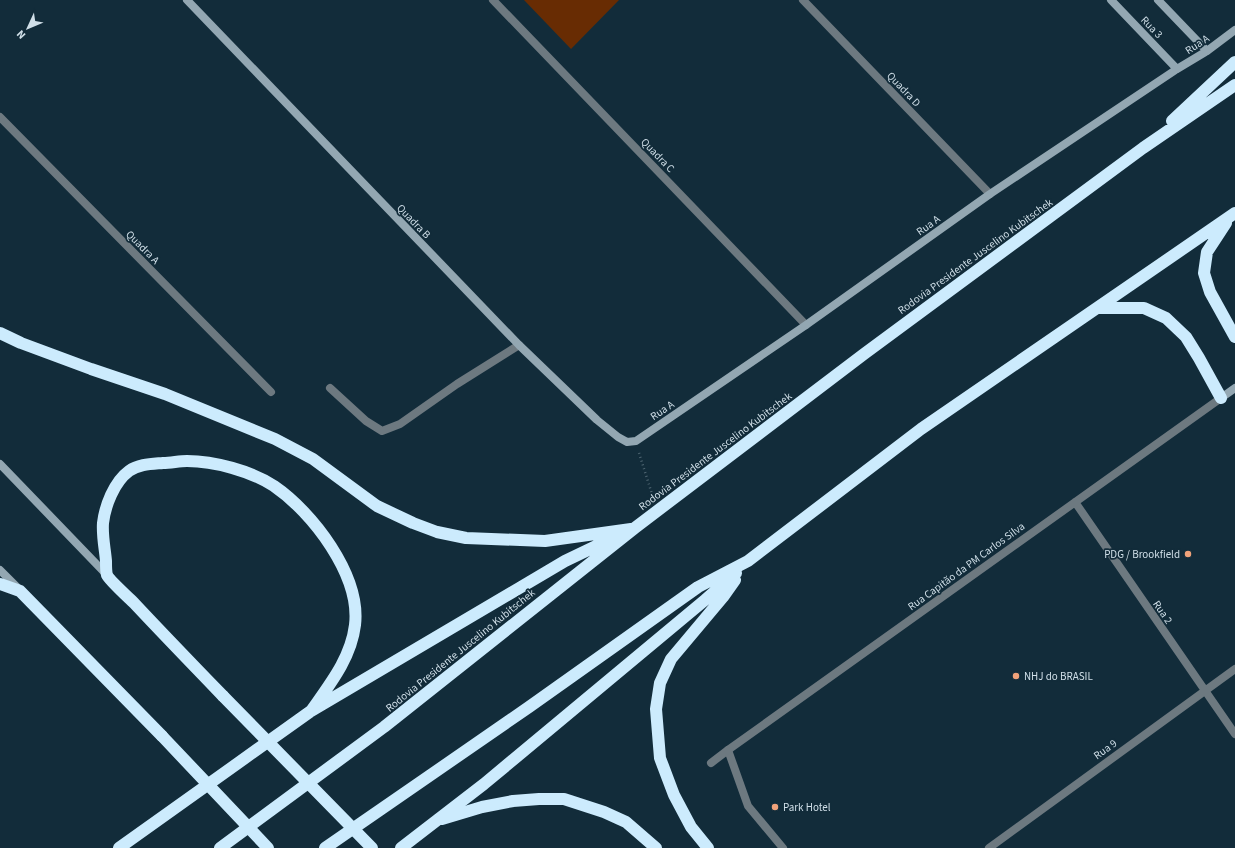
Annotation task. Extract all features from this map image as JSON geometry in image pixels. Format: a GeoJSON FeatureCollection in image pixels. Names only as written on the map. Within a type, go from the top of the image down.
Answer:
{"type":"FeatureCollection","features":[{"type":"Feature","properties":{"kind":"highway"},"geometry":{"type":"LineString","coordinates":[[1143,148],[1235,62]]}},
{"type":"Feature","properties":{"kind":"highway","name":"Rodovia Presidente Juscelino Kubitschek"},"geometry":{"type":"LineString","coordinates":[[220,848],[384,727],[634,528],[864,354],[1143,148],[1235,85]]}},
{"type":"Feature","properties":{"kind":"highway"},"geometry":{"type":"LineString","coordinates":[[401,848],[484,784],[706,600],[747,563],[922,429],[1232,215]]}},
{"type":"Feature","properties":{"kind":"highway"},"geometry":{"type":"LineString","coordinates":[[1232,215],[1207,252],[1204,273],[1210,292],[1235,337]]}},
{"type":"Feature","properties":{"kind":"highway"},"geometry":{"type":"LineString","coordinates":[[1098,308],[1144,308],[1166,318],[1186,337],[1200,358],[1221,398]]}},
{"type":"Feature","properties":{"kind":"highway"},"geometry":{"type":"LineString","coordinates":[[0,333],[22,344],[165,394],[275,439],[313,459],[377,506],[413,523],[437,532],[466,538],[545,541],[634,528]]}},
{"type":"Feature","properties":{"kind":"highway"},"geometry":{"type":"LineString","coordinates":[[312,711],[334,679],[350,648],[355,624],[354,603],[350,582],[327,541],[313,521],[273,485],[239,470],[219,465],[188,461],[140,466],[128,472],[118,483],[104,515],[103,530],[107,575],[372,848]]}},
{"type":"Feature","properties":{"kind":"highway"},"geometry":{"type":"LineString","coordinates":[[119,848],[312,711],[565,561],[634,528]]}},
{"type":"Feature","properties":{"kind":"highway"},"geometry":{"type":"LineString","coordinates":[[325,848],[529,707],[698,587],[747,563]]}},
{"type":"Feature","properties":{"kind":"highway"},"geometry":{"type":"LineString","coordinates":[[708,848],[691,827],[674,795],[660,758],[656,709],[660,683],[671,659],[724,596],[747,563]]}},
{"type":"Feature","properties":{"kind":"highway"},"geometry":{"type":"LineString","coordinates":[[0,584],[20,591],[162,736],[268,848]]}},
{"type":"Feature","properties":{"kind":"highway"},"geometry":{"type":"LineString","coordinates":[[435,821],[482,807],[513,801],[564,799],[604,812],[626,822],[656,848]]}},
{"type":"Feature","properties":{"kind":"street","name":"Quadra B"},"geometry":{"type":"LineString","coordinates":[[187,0],[519,345],[618,438],[627,442],[636,441]]}},
{"type":"Feature","properties":{"kind":"street","name":"Quadra C"},"geometry":{"type":"LineString","coordinates":[[493,0],[806,325]]}},
{"type":"Feature","properties":{"kind":"street","name":"Quadra D"},"geometry":{"type":"LineString","coordinates":[[803,0],[990,194]]}},
{"type":"Feature","properties":{"kind":"street","name":"Rua 3"},"geometry":{"type":"LineString","coordinates":[[1111,0],[1177,69]]}},
{"type":"Feature","properties":{"kind":"street"},"geometry":{"type":"LineString","coordinates":[[1158,0],[1207,51]]}},
{"type":"Feature","properties":{"kind":"street","name":"Rua A"},"geometry":{"type":"LineString","coordinates":[[636,441],[806,325],[990,194],[1177,69],[1207,51],[1235,30]]}},
{"type":"Feature","properties":{"kind":"street","name":"Quadra A"},"geometry":{"type":"LineString","coordinates":[[0,117],[271,392]]}},
{"type":"Feature","properties":{"kind":"street"},"geometry":{"type":"LineString","coordinates":[[330,388],[366,421],[382,431],[400,424],[457,384],[519,345]]}},
{"type":"Feature","properties":{"kind":"street","name":"Rua Capitão da PM Carlos Silva"},"geometry":{"type":"LineString","coordinates":[[711,763],[1235,388]]}},
{"type":"Feature","properties":{"kind":"street"},"geometry":{"type":"LineString","coordinates":[[0,464],[107,575]]}},
{"type":"Feature","properties":{"kind":"street","name":"Rua 2"},"geometry":{"type":"LineString","coordinates":[[1074,502],[1235,734]]}},
{"type":"Feature","properties":{"kind":"street"},"geometry":{"type":"LineString","coordinates":[[0,570],[20,591]]}},
{"type":"Feature","properties":{"kind":"street","name":"Rua 9"},"geometry":{"type":"LineString","coordinates":[[988,848],[1235,669]]}},
{"type":"Feature","properties":{"kind":"street"},"geometry":{"type":"LineString","coordinates":[[728,750],[748,806],[783,848]]}},
{"type":"Feature","properties":{"kind":"path"},"geometry":{"type":"LineString","coordinates":[[636,441],[657,512]]}},
{"type":"Feature","properties":{"kind":"shaded area"},"geometry":{"type":"Polygon","coordinates":[[[524,0],[619,0],[571,49],[524,0]]]}},
{"type":"Feature","properties":{"kind":"place","name":"PDG / Brookfield"},"geometry":{"type":"Point","coordinates":[1188,554]}},
{"type":"Feature","properties":{"kind":"place","name":"NHJ do BRASIL"},"geometry":{"type":"Point","coordinates":[1016,676]}},
{"type":"Feature","properties":{"kind":"place","name":"Park Hotel"},"geometry":{"type":"Point","coordinates":[775,807]}}]}
